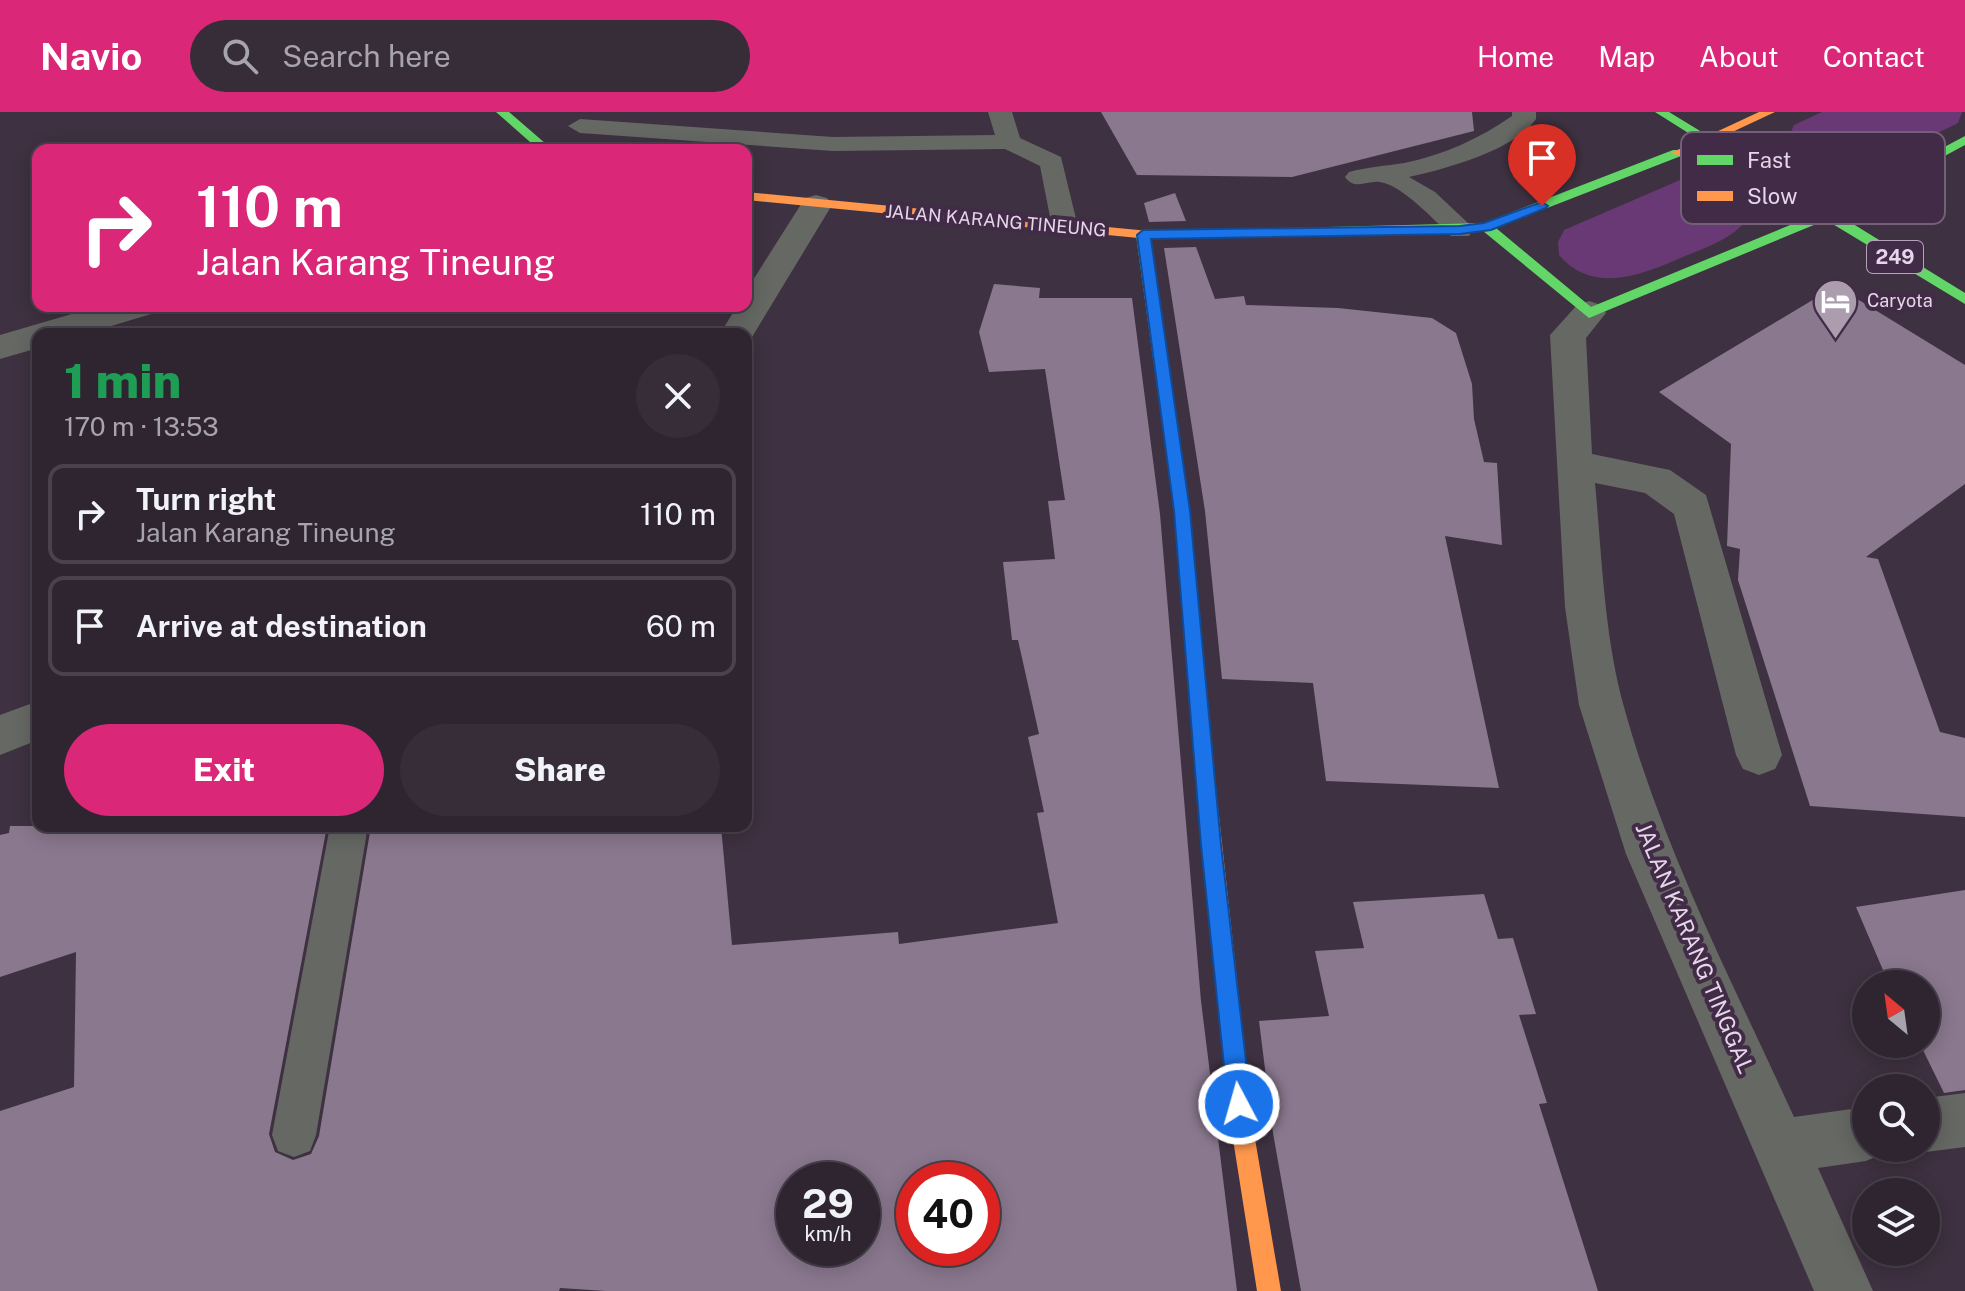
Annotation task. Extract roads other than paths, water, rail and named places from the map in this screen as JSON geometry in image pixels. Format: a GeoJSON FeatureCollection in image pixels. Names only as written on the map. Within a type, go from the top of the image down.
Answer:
{"type":"FeatureCollection","features":[{"type":"Feature","properties":{"kind":"street"},"geometry":{"type":"LineString","coordinates":[[502,112],[540,144]]}},
{"type":"Feature","properties":{"kind":"street"},"geometry":{"type":"LineString","coordinates":[[1661,112],[1693,132]]}},
{"type":"Feature","properties":{"kind":"street","name":"JALAN KARANG TINEUNG"},"geometry":{"type":"LineString","coordinates":[[1727,132],[1769,112]]}},
{"type":"Feature","properties":{"kind":"street"},"geometry":{"type":"LineString","coordinates":[[1945,151],[1965,140]]}},
{"type":"Feature","properties":{"kind":"street","name":"JALAN KARANG TINEUNG"},"geometry":{"type":"LineString","coordinates":[[752,197],[1143,235],[1473,229],[1681,151]]}},
{"type":"Feature","properties":{"kind":"street"},"geometry":{"type":"LineString","coordinates":[[752,310],[816,205]]}},
{"type":"Feature","properties":{"kind":"street"},"geometry":{"type":"LineString","coordinates":[[1473,229],[1589,313],[1804,224]]}},
{"type":"Feature","properties":{"kind":"street","name":"249"},"geometry":{"type":"LineString","coordinates":[[1841,224],[1965,299]]}},
{"type":"Feature","properties":{"kind":"street"},"geometry":{"type":"LineString","coordinates":[[1143,235],[1182,511],[1211,845],[1243,1133],[1269,1291]]}},
{"type":"Feature","properties":{"kind":"street"},"geometry":{"type":"LineString","coordinates":[[64,328],[119,312]]}},
{"type":"Feature","properties":{"kind":"street","name":"JALAN KARANG TINGGAL"},"geometry":{"type":"LineString","coordinates":[[1589,313],[1568,335],[1574,465],[1586,607],[1601,705],[1650,854],[1783,1146],[1844,1291]]}},
{"type":"Feature","properties":{"kind":"street"},"geometry":{"type":"LineString","coordinates":[[0,347],[32,338]]}},
{"type":"Feature","properties":{"kind":"street"},"geometry":{"type":"LineString","coordinates":[[1574,465],[1656,480],[1692,506],[1759,755]]}},
{"type":"Feature","properties":{"kind":"street"},"geometry":{"type":"LineString","coordinates":[[0,735],[32,722]]}},
{"type":"Feature","properties":{"kind":"street"},"geometry":{"type":"LineString","coordinates":[[1940,1123],[1965,1120]]}},
{"type":"Feature","properties":{"kind":"street"},"geometry":{"type":"LineString","coordinates":[[1783,1146],[1852,1136]]}},
{"type":"Feature","properties":{"kind":"lane"},"geometry":{"type":"LineString","coordinates":[[1000,112],[1009,142]]}},
{"type":"Feature","properties":{"kind":"lane"},"geometry":{"type":"LineString","coordinates":[[1358,177],[1388,175],[1432,165],[1505,134],[1524,119],[1524,112]]}},
{"type":"Feature","properties":{"kind":"lane"},"geometry":{"type":"LineString","coordinates":[[550,144],[578,119],[833,144],[1009,142],[1052,162],[1065,227]]}},
{"type":"Feature","properties":{"kind":"lane"},"geometry":{"type":"LineString","coordinates":[[1388,175],[1473,229]]}},
{"type":"Feature","properties":{"kind":"lane"},"geometry":{"type":"LineString","coordinates":[[294,1135],[348,832]]}},
{"type":"Feature","properties":{"kind":"place","name":"Caryota"},"geometry":{"type":"Point","coordinates":[1836,340]}}]}
